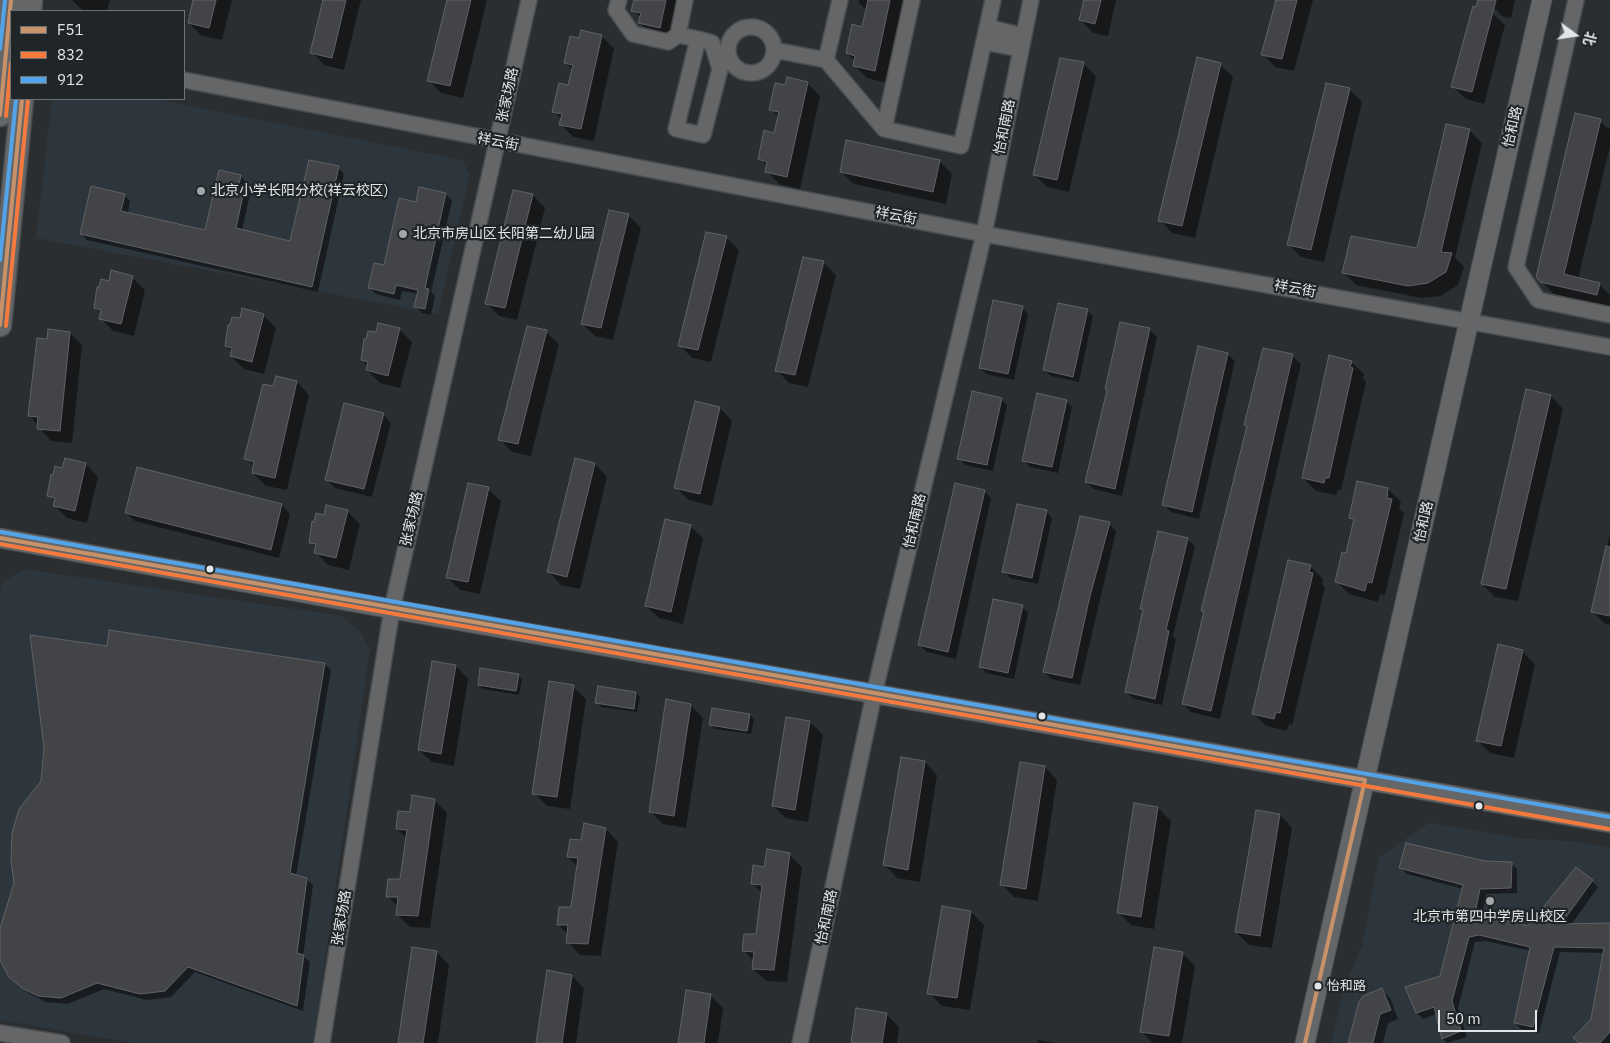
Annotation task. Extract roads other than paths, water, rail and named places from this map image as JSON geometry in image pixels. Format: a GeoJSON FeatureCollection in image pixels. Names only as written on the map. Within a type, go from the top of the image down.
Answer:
{"type":"FeatureCollection","features":[{"type":"Feature","properties":{"kind":"main road"},"geometry":{"type":"LineString","coordinates":[[0,115],[10,10]]}},
{"type":"Feature","properties":{"kind":"main road"},"geometry":{"type":"LineString","coordinates":[[0,325],[22,100]]}},
{"type":"Feature","properties":{"kind":"street","name":"张家场路"},"geometry":{"type":"LineString","coordinates":[[322,1043],[392,609],[529,0]]}},
{"type":"Feature","properties":{"kind":"street"},"geometry":{"type":"LineString","coordinates":[[619,0],[616,10],[634,34],[668,42],[678,35],[686,0]]}},
{"type":"Feature","properties":{"kind":"street"},"geometry":{"type":"LineString","coordinates":[[826,60],[840,0]]}},
{"type":"Feature","properties":{"kind":"street"},"geometry":{"type":"LineString","coordinates":[[884,129],[912,0]]}},
{"type":"Feature","properties":{"kind":"street"},"geometry":{"type":"LineString","coordinates":[[774,50],[826,60],[884,129],[961,146],[993,0]]}},
{"type":"Feature","properties":{"kind":"street","name":"怡和南路"},"geometry":{"type":"LineString","coordinates":[[800,1043],[874,694],[984,234],[1021,42],[1031,0]]}},
{"type":"Feature","properties":{"kind":"street","name":"怡和路"},"geometry":{"type":"LineString","coordinates":[[1305,1043],[1542,0]]}},
{"type":"Feature","properties":{"kind":"street"},"geometry":{"type":"LineString","coordinates":[[1576,0],[1516,267],[1538,300],[1610,315]]}},
{"type":"Feature","properties":{"kind":"street"},"geometry":{"type":"LineString","coordinates":[[987,27],[1021,42]]}},
{"type":"Feature","properties":{"kind":"street"},"geometry":{"type":"LineString","coordinates":[[678,35],[698,39],[712,43],[722,52],[738,69],[751,73],[764,69],[770,64],[774,50],[769,36],[755,28],[747,28],[734,36],[722,52],[720,70],[703,136],[676,129],[698,39]]}},
{"type":"Feature","properties":{"kind":"street"},"geometry":{"type":"LineString","coordinates":[[984,42],[1021,42]]}},
{"type":"Feature","properties":{"kind":"street","name":"祥云街"},"geometry":{"type":"LineString","coordinates":[[185,80],[498,142],[984,234],[1610,347]]}},
{"type":"Feature","properties":{"kind":"street"},"geometry":{"type":"LineString","coordinates":[[0,538],[392,609],[1610,823]]}},
{"type":"Feature","properties":{"kind":"street"},"geometry":{"type":"LineString","coordinates":[[0,1033],[62,1043]]}},
{"type":"Feature","properties":{"kind":"place","name":"北京小学长阳分校(祥云校区)"},"geometry":{"type":"Point","coordinates":[201,191]}},
{"type":"Feature","properties":{"kind":"place","name":"北京市房山区长阳第二幼儿园"},"geometry":{"type":"Point","coordinates":[403,234]}},
{"type":"Feature","properties":{"kind":"place","name":"北京市第四中学房山校区"},"geometry":{"type":"Point","coordinates":[1490,901]}},
{"type":"Feature","properties":{"kind":"place","name":"怡和路"},"geometry":{"type":"Point","coordinates":[1318,986]}}]}
